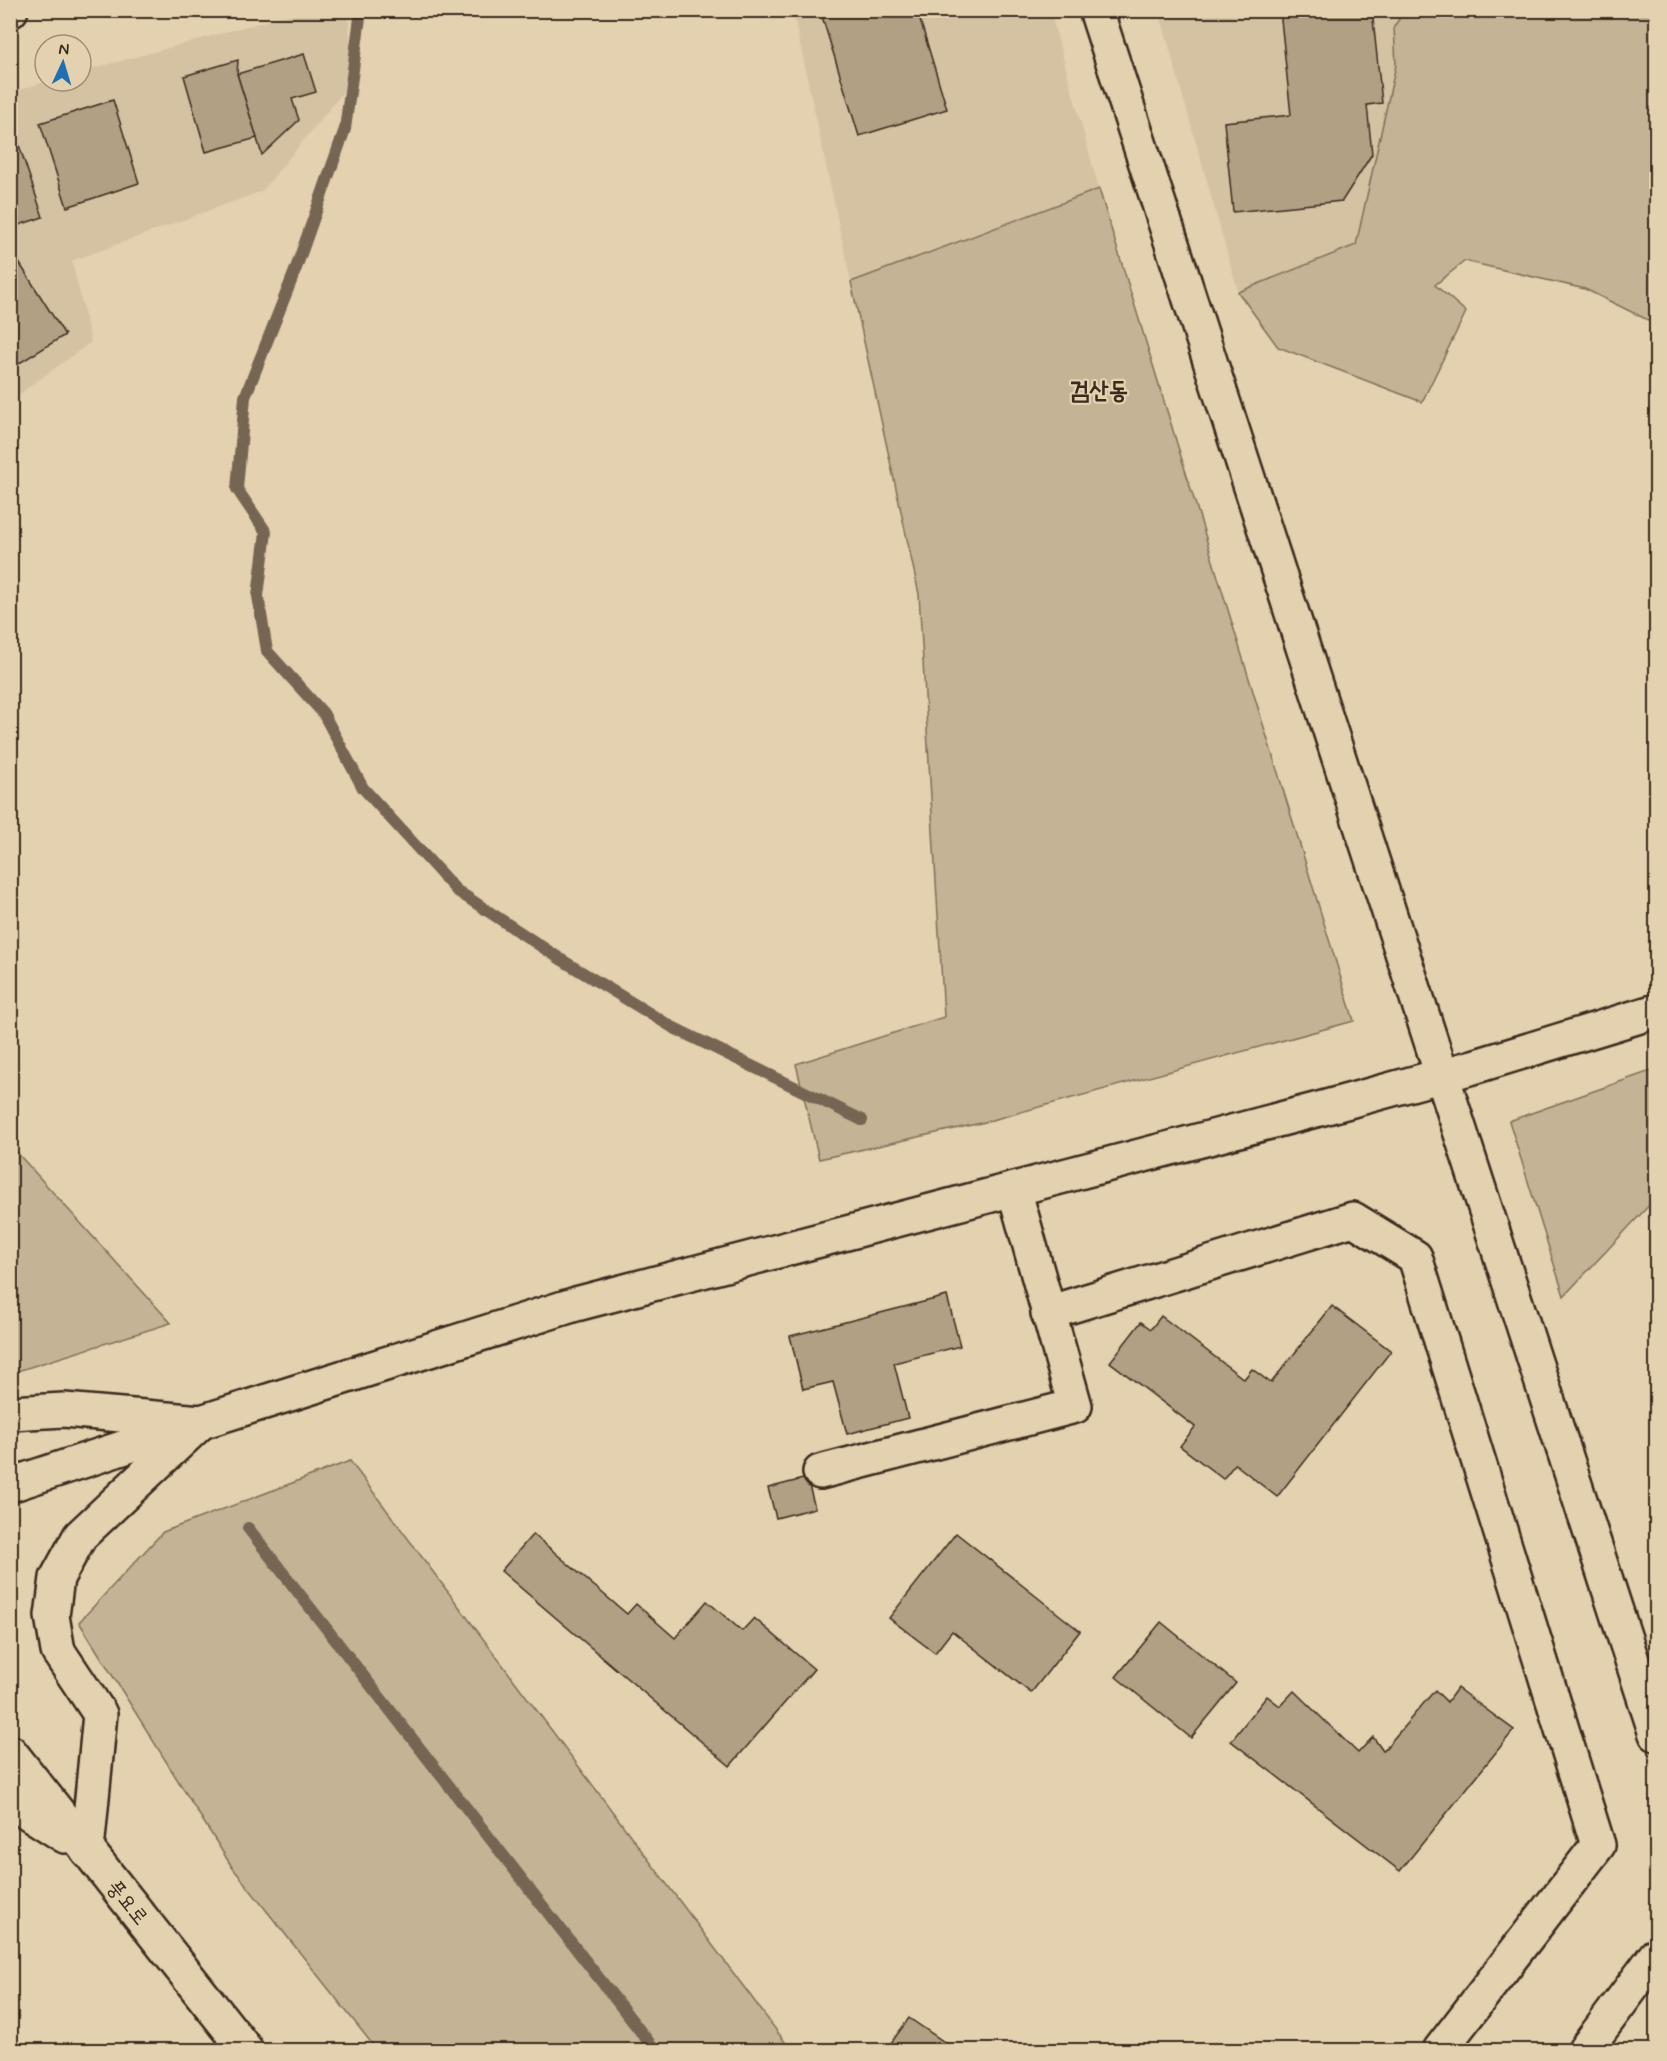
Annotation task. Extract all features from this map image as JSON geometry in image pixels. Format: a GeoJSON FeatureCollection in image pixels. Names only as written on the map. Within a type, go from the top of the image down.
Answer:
{"type":"FeatureCollection","features":[{"type":"Feature","properties":{"kind":"street"},"geometry":{"type":"LineString","coordinates":[[1096,10],[1656,1734]]}},
{"type":"Feature","properties":{"kind":"street"},"geometry":{"type":"LineString","coordinates":[[10,1485],[201,1422],[576,1304],[1323,1108],[1656,1011]]}},
{"type":"Feature","properties":{"kind":"street"},"geometry":{"type":"LineString","coordinates":[[820,1472],[1075,1406],[1014,1189]]}},
{"type":"Feature","properties":{"kind":"street"},"geometry":{"type":"LineString","coordinates":[[1048,1313],[1353,1219],[1415,1257],[1598,1845],[1440,2050]]}},
{"type":"Feature","properties":{"kind":"street"},"geometry":{"type":"LineString","coordinates":[[10,1413],[64,1410],[201,1422]]}},
{"type":"Feature","properties":{"kind":"street"},"geometry":{"type":"LineString","coordinates":[[10,1801],[87,1850],[100,1714],[58,1651],[52,1616],[57,1578],[80,1536],[201,1422]]}},
{"type":"Feature","properties":{"kind":"street","name":"풍요로"},"geometry":{"type":"LineString","coordinates":[[10,1752],[246,2050]]}},
{"type":"Feature","properties":{"kind":"street"},"geometry":{"type":"LineString","coordinates":[[1585,2050],[1656,1955]]}},
{"type":"Feature","properties":{"kind":"shaded area"},"geometry":{"type":"Polygon","coordinates":[[[302,11],[348,11],[353,80],[262,191],[72,261],[91,342],[11,400],[11,92],[33,86],[33,93],[93,93],[93,69],[302,11]]]}},
{"type":"Feature","properties":{"kind":"shaded area"},"geometry":{"type":"Polygon","coordinates":[[[793,11],[1050,11],[1099,189],[851,282],[793,11]]]}},
{"type":"Feature","properties":{"kind":"shaded area"},"geometry":{"type":"Polygon","coordinates":[[[1159,11],[1404,11],[1395,27],[1396,65],[1356,245],[1238,292],[1159,11]]]}},
{"type":"Feature","properties":{"kind":"shaded area"},"geometry":{"type":"Polygon","coordinates":[[[1404,11],[1656,11],[1656,324],[1585,289],[1465,261],[1435,285],[1466,312],[1422,402],[1278,347],[1238,292],[1356,245],[1396,65],[1394,27],[1404,11]]]}},
{"type":"Feature","properties":{"kind":"shaded area"},"geometry":{"type":"Polygon","coordinates":[[[1099,189],[1354,1021],[981,1123],[819,1159],[796,1064],[944,1017],[919,594],[851,282],[1099,189]]]}},
{"type":"Feature","properties":{"kind":"shaded area"},"geometry":{"type":"Polygon","coordinates":[[[1656,1069],[1656,1198],[1564,1296],[1509,1121],[1656,1069]]]}},
{"type":"Feature","properties":{"kind":"shaded area"},"geometry":{"type":"Polygon","coordinates":[[[11,1146],[171,1323],[11,1373],[11,1146]]]}},
{"type":"Feature","properties":{"kind":"shaded area"},"geometry":{"type":"Polygon","coordinates":[[[350,1461],[791,2050],[377,2050],[232,1867],[79,1622],[163,1532],[350,1461]]]}},
{"type":"Feature","properties":{"kind":"building"},"geometry":{"type":"Polygon","coordinates":[[[820,10],[917,10],[947,109],[859,136],[820,10]]]}},
{"type":"Feature","properties":{"kind":"building"},"geometry":{"type":"Polygon","coordinates":[[[1280,10],[1372,10],[1382,103],[1367,105],[1372,154],[1342,201],[1233,212],[1224,122],[1291,115],[1280,10]]]}},
{"type":"Feature","properties":{"kind":"building"},"geometry":{"type":"Polygon","coordinates":[[[304,54],[316,92],[292,99],[299,120],[262,155],[237,74],[304,54]]]}},
{"type":"Feature","properties":{"kind":"building"},"geometry":{"type":"Polygon","coordinates":[[[238,60],[237,74],[257,138],[206,152],[184,76],[238,60]]]}},
{"type":"Feature","properties":{"kind":"building"},"geometry":{"type":"Polygon","coordinates":[[[113,100],[139,183],[67,207],[40,123],[113,100]]]}},
{"type":"Feature","properties":{"kind":"building"},"geometry":{"type":"Polygon","coordinates":[[[18,142],[43,217],[10,228],[10,145],[18,142]]]}},
{"type":"Feature","properties":{"kind":"building"},"geometry":{"type":"Polygon","coordinates":[[[13,253],[65,335],[10,369],[10,255],[13,253]]]}},
{"type":"Feature","properties":{"kind":"building"},"geometry":{"type":"Polygon","coordinates":[[[947,1296],[960,1346],[894,1363],[908,1418],[847,1434],[833,1382],[803,1389],[790,1336],[947,1296]]]}},
{"type":"Feature","properties":{"kind":"building"},"geometry":{"type":"Polygon","coordinates":[[[1332,1306],[1391,1351],[1277,1497],[1235,1464],[1223,1479],[1180,1446],[1195,1427],[1110,1362],[1141,1322],[1151,1329],[1161,1316],[1244,1379],[1252,1369],[1271,1383],[1332,1306]]]}},
{"type":"Feature","properties":{"kind":"building"},"geometry":{"type":"Polygon","coordinates":[[[807,1478],[815,1508],[776,1518],[768,1488],[807,1478]]]}},
{"type":"Feature","properties":{"kind":"building"},"geometry":{"type":"Polygon","coordinates":[[[956,1533],[1080,1631],[1031,1693],[952,1631],[935,1653],[889,1618],[956,1533]]]}},
{"type":"Feature","properties":{"kind":"building"},"geometry":{"type":"Polygon","coordinates":[[[533,1534],[627,1614],[636,1604],[675,1638],[707,1601],[742,1631],[754,1618],[814,1669],[730,1766],[501,1571],[533,1534]]]}},
{"type":"Feature","properties":{"kind":"building"},"geometry":{"type":"Polygon","coordinates":[[[1161,1622],[1236,1683],[1191,1738],[1116,1677],[1161,1622]]]}},
{"type":"Feature","properties":{"kind":"building"},"geometry":{"type":"Polygon","coordinates":[[[1457,1688],[1514,1730],[1400,1871],[1231,1741],[1267,1696],[1280,1706],[1294,1691],[1358,1753],[1373,1737],[1383,1751],[1435,1690],[1447,1702],[1457,1688]]]}},
{"type":"Feature","properties":{"kind":"building"},"geometry":{"type":"Polygon","coordinates":[[[909,2018],[956,2050],[886,2050],[909,2018]]]}},
{"type":"Feature","properties":{"kind":"waterway"},"geometry":{"type":"LineString","coordinates":[[361,10],[345,129],[295,271],[245,397],[237,489],[266,532],[258,596],[267,651],[323,713],[363,788],[456,890],[562,960],[672,1027],[862,1120]]}},
{"type":"Feature","properties":{"kind":"waterway"},"geometry":{"type":"LineString","coordinates":[[248,1528],[655,2050]]}},
{"type":"Feature","properties":{"kind":"district","name":"검산동"},"geometry":{"type":"Point","coordinates":[1099,390]}}]}
